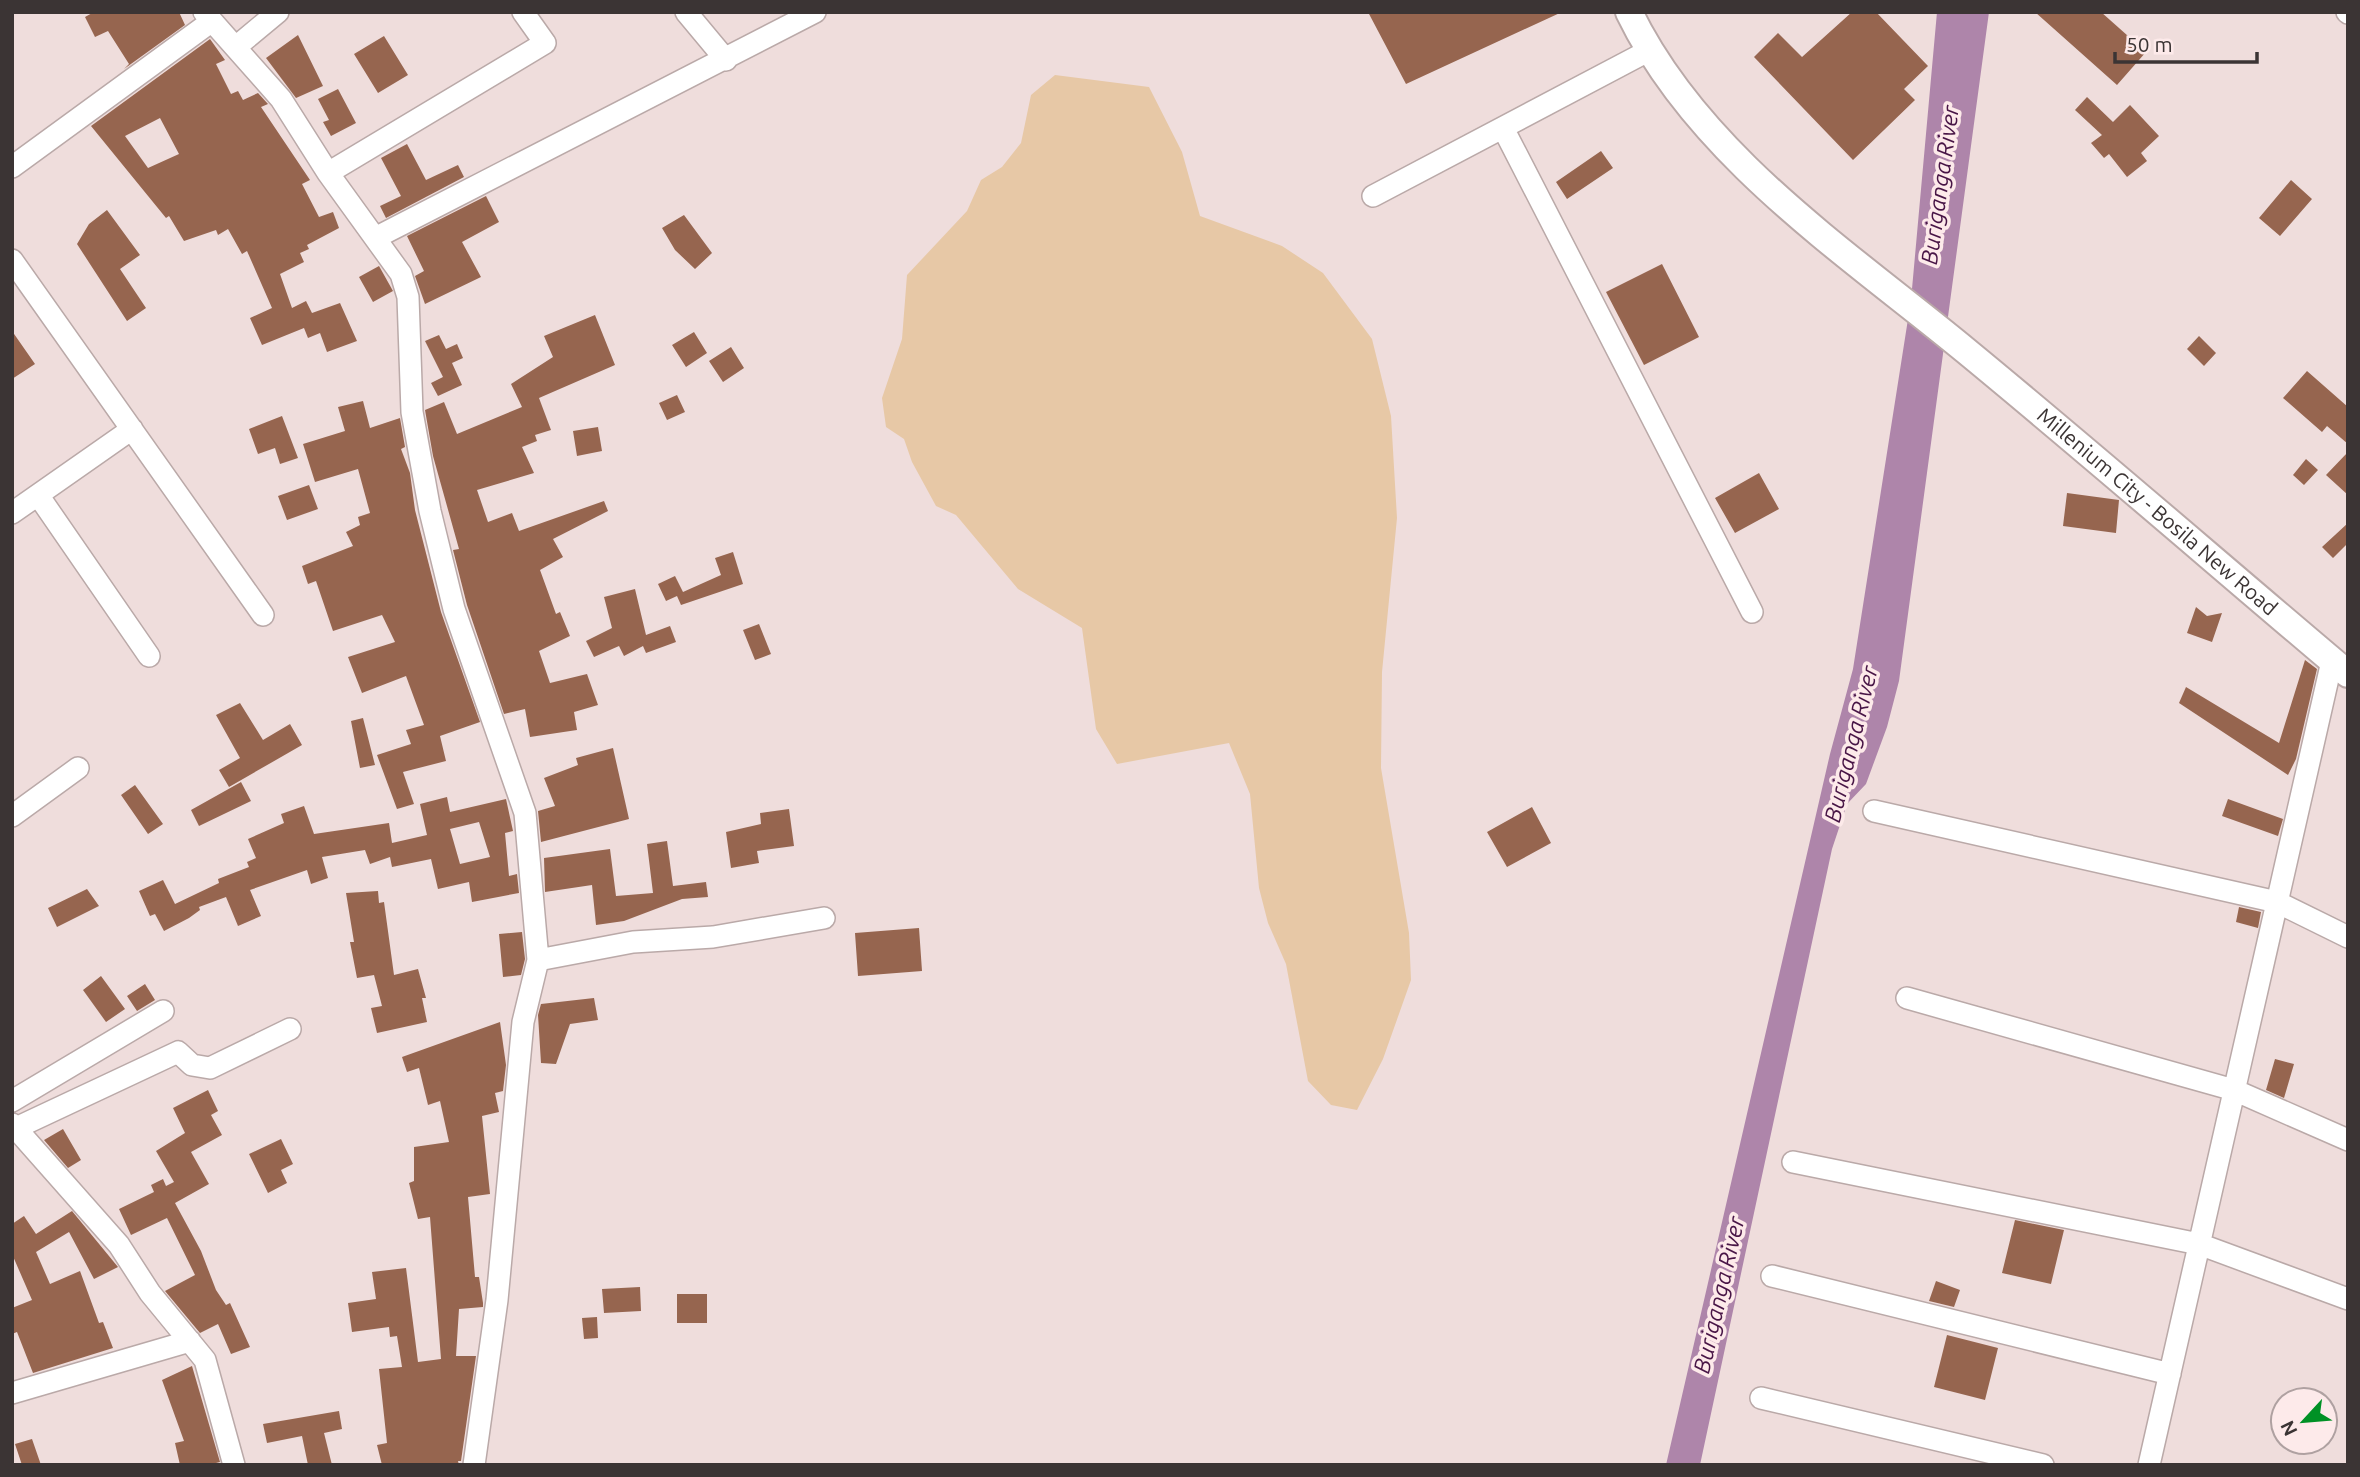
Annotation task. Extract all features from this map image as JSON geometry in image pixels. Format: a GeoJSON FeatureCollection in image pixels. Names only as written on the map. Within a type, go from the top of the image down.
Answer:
{"type":"FeatureCollection","features":[{"type":"Feature","properties":{"kind":"street"},"geometry":{"type":"LineString","coordinates":[[237,46],[278,12]]}},
{"type":"Feature","properties":{"kind":"street"},"geometry":{"type":"LineString","coordinates":[[328,173],[545,43],[523,12]]}},
{"type":"Feature","properties":{"kind":"street"},"geometry":{"type":"LineString","coordinates":[[686,12],[726,60]]}},
{"type":"Feature","properties":{"kind":"street"},"geometry":{"type":"LineString","coordinates":[[377,237],[815,12]]}},
{"type":"Feature","properties":{"kind":"street","name":"Millenium City - Bosila New Road"},"geometry":{"type":"LineString","coordinates":[[1629,12],[1648,51],[1699,116],[1766,187],[1849,259],[1964,349],[2340,667]]}},
{"type":"Feature","properties":{"kind":"street"},"geometry":{"type":"LineString","coordinates":[[12,167],[208,17],[237,46],[281,99],[328,173],[377,237],[401,274],[408,297],[412,412],[430,511],[454,608],[525,813],[538,960],[523,1022],[496,1300],[474,1465]]}},
{"type":"Feature","properties":{"kind":"street"},"geometry":{"type":"LineString","coordinates":[[1373,196],[1648,51]]}},
{"type":"Feature","properties":{"kind":"street"},"geometry":{"type":"LineString","coordinates":[[1503,128],[1752,611]]}},
{"type":"Feature","properties":{"kind":"street"},"geometry":{"type":"LineString","coordinates":[[12,260],[263,615]]}},
{"type":"Feature","properties":{"kind":"street"},"geometry":{"type":"LineString","coordinates":[[12,513],[132,429]]}},
{"type":"Feature","properties":{"kind":"street"},"geometry":{"type":"LineString","coordinates":[[38,495],[149,656]]}},
{"type":"Feature","properties":{"kind":"street"},"geometry":{"type":"LineString","coordinates":[[2149,1465],[2277,902],[2340,667]]}},
{"type":"Feature","properties":{"kind":"street"},"geometry":{"type":"LineString","coordinates":[[12,816],[78,768]]}},
{"type":"Feature","properties":{"kind":"street"},"geometry":{"type":"LineString","coordinates":[[1874,811],[2277,902],[2348,937]]}},
{"type":"Feature","properties":{"kind":"street"},"geometry":{"type":"LineString","coordinates":[[538,960],[634,942],[713,937],[824,918]]}},
{"type":"Feature","properties":{"kind":"street"},"geometry":{"type":"LineString","coordinates":[[1907,998],[2234,1090],[2348,1140]]}},
{"type":"Feature","properties":{"kind":"street"},"geometry":{"type":"LineString","coordinates":[[12,1101],[163,1011]]}},
{"type":"Feature","properties":{"kind":"street"},"geometry":{"type":"LineString","coordinates":[[234,1465],[205,1360],[150,1293],[119,1245],[14,1126],[178,1052],[192,1065],[210,1068],[290,1029]]}},
{"type":"Feature","properties":{"kind":"street"},"geometry":{"type":"LineString","coordinates":[[1793,1162],[2199,1244],[2348,1299]]}},
{"type":"Feature","properties":{"kind":"street"},"geometry":{"type":"LineString","coordinates":[[1772,1276],[2170,1374]]}},
{"type":"Feature","properties":{"kind":"street"},"geometry":{"type":"LineString","coordinates":[[12,1393],[190,1341]]}},
{"type":"Feature","properties":{"kind":"street"},"geometry":{"type":"LineString","coordinates":[[1762,1398],[2043,1465]]}},
{"type":"Feature","properties":{"kind":"shaded area"},"geometry":{"type":"Polygon","coordinates":[[[1055,75],[1149,87],[1182,152],[1200,216],[1282,246],[1323,273],[1372,339],[1391,416],[1397,518],[1382,672],[1381,768],[1409,933],[1411,980],[1383,1059],[1357,1110],[1331,1105],[1308,1081],[1286,964],[1268,923],[1259,888],[1250,794],[1229,743],[1117,764],[1096,729],[1082,628],[1018,589],[956,515],[936,506],[912,462],[904,439],[886,427],[882,398],[902,339],[907,275],[967,211],[981,180],[1002,167],[1021,143],[1031,95],[1055,75]]]}},
{"type":"Feature","properties":{"kind":"water","name":"Buriganga River"},"geometry":{"type":"Polygon","coordinates":[[[1937,12],[1989,12],[1899,681],[1887,727],[1866,784],[1847,804],[1832,849],[1700,1465],[1666,1465],[1830,754],[1853,669],[1911,300],[1937,12]]]}},
{"type":"Feature","properties":{"kind":"building"},"geometry":{"type":"Polygon","coordinates":[[[94,12],[179,12],[185,25],[124,69],[129,64],[108,31],[95,37],[85,17],[94,12]]]}},
{"type":"Feature","properties":{"kind":"building"},"geometry":{"type":"Polygon","coordinates":[[[1368,12],[1562,12],[1406,84],[1368,12]]]}},
{"type":"Feature","properties":{"kind":"building"},"geometry":{"type":"Polygon","coordinates":[[[1852,12],[1876,12],[1928,66],[1904,89],[1915,100],[1853,160],[1754,57],[1778,33],[1802,57],[1852,12]]]}},
{"type":"Feature","properties":{"kind":"building"},"geometry":{"type":"Polygon","coordinates":[[[2035,12],[2101,12],[2146,52],[2117,85],[2035,12]]]}},
{"type":"Feature","properties":{"kind":"building"},"geometry":{"type":"Polygon","coordinates":[[[298,35],[323,86],[296,98],[266,58],[298,35]]]}},
{"type":"Feature","properties":{"kind":"building"},"geometry":{"type":"Polygon","coordinates":[[[384,36],[408,75],[378,93],[354,54],[384,36]]]}},
{"type":"Feature","properties":{"kind":"building"},"geometry":{"type":"Polygon","coordinates":[[[210,39],[225,60],[216,64],[231,94],[238,91],[243,100],[258,93],[268,104],[261,107],[310,180],[302,184],[319,217],[333,212],[339,228],[307,245],[309,249],[300,253],[304,262],[280,274],[292,308],[306,301],[312,313],[340,303],[357,341],[327,352],[320,333],[308,338],[304,328],[262,345],[250,318],[272,308],[247,251],[242,254],[228,229],[218,235],[216,230],[184,241],[169,216],[166,218],[91,126],[210,39]],[[160,118],[125,136],[148,168],[179,154],[160,118]]]}},
{"type":"Feature","properties":{"kind":"building"},"geometry":{"type":"Polygon","coordinates":[[[338,89],[356,123],[331,136],[323,122],[329,120],[318,99],[338,89]]]}},
{"type":"Feature","properties":{"kind":"building"},"geometry":{"type":"Polygon","coordinates":[[[2087,97],[2113,122],[2130,105],[2159,136],[2141,153],[2147,161],[2127,177],[2109,154],[2104,158],[2091,143],[2102,135],[2075,110],[2087,97]]]}},
{"type":"Feature","properties":{"kind":"building"},"geometry":{"type":"Polygon","coordinates":[[[407,144],[426,180],[458,165],[464,177],[386,218],[380,206],[401,196],[381,158],[407,144]]]}},
{"type":"Feature","properties":{"kind":"building"},"geometry":{"type":"Polygon","coordinates":[[[1601,151],[1613,168],[1567,199],[1556,182],[1601,151]]]}},
{"type":"Feature","properties":{"kind":"building"},"geometry":{"type":"Polygon","coordinates":[[[2291,180],[2312,199],[2280,236],[2259,218],[2291,180]]]}},
{"type":"Feature","properties":{"kind":"building"},"geometry":{"type":"Polygon","coordinates":[[[486,196],[499,222],[462,242],[481,277],[425,304],[415,276],[424,271],[407,236],[486,196]]]}},
{"type":"Feature","properties":{"kind":"building"},"geometry":{"type":"Polygon","coordinates":[[[107,210],[140,255],[120,269],[146,308],[127,321],[77,244],[89,224],[107,210]]]}},
{"type":"Feature","properties":{"kind":"building"},"geometry":{"type":"Polygon","coordinates":[[[684,215],[712,253],[695,269],[675,250],[662,228],[684,215]]]}},
{"type":"Feature","properties":{"kind":"building"},"geometry":{"type":"Polygon","coordinates":[[[1662,264],[1699,337],[1644,365],[1606,292],[1662,264]]]}},
{"type":"Feature","properties":{"kind":"building"},"geometry":{"type":"Polygon","coordinates":[[[379,266],[393,291],[373,302],[359,277],[379,266]]]}},
{"type":"Feature","properties":{"kind":"building"},"geometry":{"type":"Polygon","coordinates":[[[595,315],[615,365],[539,398],[551,430],[535,435],[537,441],[522,447],[534,473],[477,490],[488,522],[512,513],[519,531],[604,501],[608,511],[553,539],[563,557],[540,570],[556,614],[560,612],[570,636],[539,651],[550,683],[587,674],[598,705],[574,712],[577,730],[530,737],[525,709],[504,714],[467,605],[453,550],[459,549],[433,456],[425,410],[444,402],[457,434],[522,407],[511,384],[553,357],[544,336],[595,315]]]}},
{"type":"Feature","properties":{"kind":"building"},"geometry":{"type":"Polygon","coordinates":[[[12,331],[35,364],[12,379],[12,331]]]}},
{"type":"Feature","properties":{"kind":"building"},"geometry":{"type":"Polygon","coordinates":[[[694,332],[707,353],[686,367],[672,345],[694,332]]]}},
{"type":"Feature","properties":{"kind":"building"},"geometry":{"type":"Polygon","coordinates":[[[439,335],[446,349],[457,344],[463,358],[452,363],[462,385],[438,396],[431,383],[443,377],[425,341],[439,335]]]}},
{"type":"Feature","properties":{"kind":"building"},"geometry":{"type":"Polygon","coordinates":[[[2199,336],[2216,353],[2204,366],[2187,349],[2199,336]]]}},
{"type":"Feature","properties":{"kind":"building"},"geometry":{"type":"Polygon","coordinates":[[[731,347],[744,368],[723,382],[709,361],[731,347]]]}},
{"type":"Feature","properties":{"kind":"building"},"geometry":{"type":"Polygon","coordinates":[[[2307,371],[2348,407],[2348,444],[2327,426],[2322,432],[2283,398],[2307,371]]]}},
{"type":"Feature","properties":{"kind":"building"},"geometry":{"type":"Polygon","coordinates":[[[677,395],[685,412],[667,420],[659,403],[677,395]]]}},
{"type":"Feature","properties":{"kind":"building"},"geometry":{"type":"Polygon","coordinates":[[[363,401],[370,428],[400,418],[405,447],[401,449],[410,473],[415,510],[441,612],[480,722],[440,736],[446,761],[403,772],[414,804],[397,809],[377,755],[411,744],[406,730],[424,725],[406,676],[362,693],[348,657],[395,642],[382,615],[333,631],[316,581],[308,584],[302,566],[353,546],[346,532],[360,525],[358,517],[370,513],[358,469],[315,482],[303,444],[345,431],[338,407],[363,401]]]}},
{"type":"Feature","properties":{"kind":"building"},"geometry":{"type":"Polygon","coordinates":[[[282,416],[298,458],[280,464],[275,448],[258,454],[249,429],[282,416]]]}},
{"type":"Feature","properties":{"kind":"building"},"geometry":{"type":"Polygon","coordinates":[[[598,427],[602,451],[577,456],[573,431],[598,427]]]}},
{"type":"Feature","properties":{"kind":"building"},"geometry":{"type":"Polygon","coordinates":[[[2348,452],[2348,495],[2326,475],[2348,452]]]}},
{"type":"Feature","properties":{"kind":"building"},"geometry":{"type":"Polygon","coordinates":[[[2306,459],[2318,470],[2304,485],[2293,475],[2306,459]]]}},
{"type":"Feature","properties":{"kind":"building"},"geometry":{"type":"Polygon","coordinates":[[[1759,473],[1779,509],[1735,533],[1715,498],[1759,473]]]}},
{"type":"Feature","properties":{"kind":"building"},"geometry":{"type":"Polygon","coordinates":[[[309,485],[318,509],[287,520],[278,496],[309,485]]]}},
{"type":"Feature","properties":{"kind":"building"},"geometry":{"type":"Polygon","coordinates":[[[2067,493],[2119,500],[2116,533],[2063,526],[2067,493]]]}},
{"type":"Feature","properties":{"kind":"building"},"geometry":{"type":"Polygon","coordinates":[[[2348,523],[2348,543],[2333,558],[2322,547],[2348,523]]]}},
{"type":"Feature","properties":{"kind":"building"},"geometry":{"type":"Polygon","coordinates":[[[733,552],[743,584],[681,605],[677,596],[666,601],[658,584],[675,576],[683,592],[721,575],[715,558],[733,552]]]}},
{"type":"Feature","properties":{"kind":"building"},"geometry":{"type":"Polygon","coordinates":[[[635,589],[646,635],[670,626],[676,642],[646,653],[643,646],[624,656],[619,646],[594,657],[586,641],[612,628],[604,597],[635,589]]]}},
{"type":"Feature","properties":{"kind":"building"},"geometry":{"type":"Polygon","coordinates":[[[2196,607],[2207,616],[2222,613],[2212,642],[2187,633],[2196,607]]]}},
{"type":"Feature","properties":{"kind":"building"},"geometry":{"type":"Polygon","coordinates":[[[759,624],[771,654],[755,660],[743,630],[759,624]]]}},
{"type":"Feature","properties":{"kind":"building"},"geometry":{"type":"Polygon","coordinates":[[[2305,660],[2317,669],[2296,759],[2288,775],[2179,703],[2186,687],[2279,743],[2305,660]]]}},
{"type":"Feature","properties":{"kind":"building"},"geometry":{"type":"Polygon","coordinates":[[[240,703],[263,740],[290,724],[302,745],[229,787],[219,770],[240,758],[216,715],[240,703]]]}},
{"type":"Feature","properties":{"kind":"building"},"geometry":{"type":"Polygon","coordinates":[[[363,718],[375,765],[360,768],[351,721],[363,718]]]}},
{"type":"Feature","properties":{"kind":"building"},"geometry":{"type":"Polygon","coordinates":[[[613,748],[629,819],[541,842],[538,811],[555,806],[544,778],[578,765],[576,758],[613,748]]]}},
{"type":"Feature","properties":{"kind":"building"},"geometry":{"type":"Polygon","coordinates":[[[241,782],[251,801],[199,826],[191,810],[241,782]]]}},
{"type":"Feature","properties":{"kind":"building"},"geometry":{"type":"Polygon","coordinates":[[[135,785],[163,824],[148,834],[121,795],[135,785]]]}},
{"type":"Feature","properties":{"kind":"building"},"geometry":{"type":"Polygon","coordinates":[[[447,797],[450,812],[506,799],[513,831],[505,833],[509,876],[517,874],[519,893],[472,902],[469,882],[438,889],[431,859],[392,867],[390,857],[370,864],[365,850],[322,857],[328,878],[311,884],[307,870],[250,890],[261,916],[238,926],[226,897],[199,907],[200,910],[189,918],[164,931],[155,914],[150,916],[139,891],[163,880],[175,904],[219,883],[218,879],[249,867],[247,862],[256,858],[248,839],[284,823],[281,814],[304,806],[314,834],[389,823],[392,843],[427,835],[420,804],[447,797]],[[479,822],[450,829],[460,864],[490,857],[479,822]]]}},
{"type":"Feature","properties":{"kind":"building"},"geometry":{"type":"Polygon","coordinates":[[[2228,799],[2283,819],[2278,836],[2222,816],[2228,799]]]}},
{"type":"Feature","properties":{"kind":"building"},"geometry":{"type":"Polygon","coordinates":[[[1532,807],[1551,843],[1507,867],[1487,832],[1532,807]]]}},
{"type":"Feature","properties":{"kind":"building"},"geometry":{"type":"Polygon","coordinates":[[[789,809],[794,846],[757,851],[759,863],[731,868],[726,832],[761,824],[760,813],[789,809]]]}},
{"type":"Feature","properties":{"kind":"building"},"geometry":{"type":"Polygon","coordinates":[[[667,841],[673,886],[706,882],[708,897],[682,899],[624,921],[596,925],[592,885],[545,892],[544,858],[610,849],[616,896],[653,893],[647,844],[667,841]]]}},
{"type":"Feature","properties":{"kind":"building"},"geometry":{"type":"Polygon","coordinates":[[[87,889],[99,906],[57,927],[48,908],[87,889]]]}},
{"type":"Feature","properties":{"kind":"building"},"geometry":{"type":"Polygon","coordinates":[[[378,891],[379,903],[384,902],[394,975],[418,969],[426,998],[422,998],[427,1022],[377,1033],[371,1008],[382,1006],[374,975],[357,978],[350,942],[354,942],[346,893],[378,891]]]}},
{"type":"Feature","properties":{"kind":"building"},"geometry":{"type":"Polygon","coordinates":[[[2239,907],[2261,912],[2258,928],[2236,922],[2239,907]]]}},
{"type":"Feature","properties":{"kind":"building"},"geometry":{"type":"Polygon","coordinates":[[[919,928],[922,971],[858,976],[855,933],[919,928]]]}},
{"type":"Feature","properties":{"kind":"building"},"geometry":{"type":"Polygon","coordinates":[[[522,932],[525,959],[521,975],[503,977],[499,934],[522,932]]]}},
{"type":"Feature","properties":{"kind":"building"},"geometry":{"type":"Polygon","coordinates":[[[101,976],[125,1009],[106,1022],[83,990],[101,976]]]}},
{"type":"Feature","properties":{"kind":"building"},"geometry":{"type":"Polygon","coordinates":[[[145,984],[155,1000],[137,1011],[127,996],[145,984]]]}},
{"type":"Feature","properties":{"kind":"building"},"geometry":{"type":"Polygon","coordinates":[[[594,998],[598,1020],[570,1024],[556,1064],[541,1063],[538,1015],[541,1004],[594,998]]]}},
{"type":"Feature","properties":{"kind":"building"},"geometry":{"type":"Polygon","coordinates":[[[500,1022],[506,1065],[503,1091],[495,1093],[499,1112],[482,1116],[490,1194],[468,1197],[475,1277],[479,1277],[483,1307],[459,1309],[456,1356],[476,1356],[461,1461],[458,1461],[459,1465],[382,1465],[377,1445],[387,1443],[379,1369],[402,1367],[397,1336],[390,1337],[389,1327],[352,1332],[348,1303],[376,1299],[372,1272],[406,1268],[418,1362],[441,1359],[430,1217],[418,1219],[409,1183],[414,1181],[414,1147],[449,1142],[440,1101],[428,1105],[419,1068],[407,1072],[402,1057],[500,1022]]]}},
{"type":"Feature","properties":{"kind":"building"},"geometry":{"type":"Polygon","coordinates":[[[2275,1059],[2294,1064],[2284,1098],[2266,1090],[2275,1059]]]}},
{"type":"Feature","properties":{"kind":"building"},"geometry":{"type":"Polygon","coordinates":[[[208,1090],[218,1111],[211,1115],[222,1135],[191,1152],[209,1184],[175,1203],[201,1251],[216,1290],[226,1305],[230,1303],[250,1347],[231,1354],[218,1324],[200,1333],[165,1291],[195,1275],[167,1218],[131,1235],[119,1209],[154,1192],[151,1185],[163,1179],[166,1186],[174,1182],[156,1151],[185,1133],[173,1108],[208,1090]]]}},
{"type":"Feature","properties":{"kind":"building"},"geometry":{"type":"Polygon","coordinates":[[[63,1129],[81,1160],[68,1168],[44,1140],[63,1129]]]}},
{"type":"Feature","properties":{"kind":"building"},"geometry":{"type":"Polygon","coordinates":[[[281,1139],[293,1164],[281,1170],[287,1183],[268,1193],[249,1154],[281,1139]]]}},
{"type":"Feature","properties":{"kind":"building"},"geometry":{"type":"Polygon","coordinates":[[[72,1211],[118,1267],[94,1279],[69,1232],[36,1252],[50,1284],[80,1271],[99,1323],[103,1322],[113,1348],[33,1373],[17,1332],[12,1334],[12,1308],[32,1300],[12,1254],[12,1224],[24,1216],[36,1234],[72,1211]]]}},
{"type":"Feature","properties":{"kind":"building"},"geometry":{"type":"Polygon","coordinates":[[[2015,1220],[2064,1230],[2051,1284],[2002,1273],[2015,1220]]]}},
{"type":"Feature","properties":{"kind":"building"},"geometry":{"type":"Polygon","coordinates":[[[1936,1281],[1960,1290],[1954,1307],[1929,1301],[1936,1281]]]}},
{"type":"Feature","properties":{"kind":"building"},"geometry":{"type":"Polygon","coordinates":[[[640,1287],[641,1311],[604,1313],[602,1289],[640,1287]]]}},
{"type":"Feature","properties":{"kind":"building"},"geometry":{"type":"Polygon","coordinates":[[[677,1294],[707,1294],[707,1323],[677,1323],[677,1294]]]}},
{"type":"Feature","properties":{"kind":"building"},"geometry":{"type":"Polygon","coordinates":[[[597,1317],[598,1338],[584,1339],[582,1318],[597,1317]]]}},
{"type":"Feature","properties":{"kind":"building"},"geometry":{"type":"Polygon","coordinates":[[[1947,1335],[1998,1348],[1985,1400],[1934,1387],[1947,1335]]]}},
{"type":"Feature","properties":{"kind":"building"},"geometry":{"type":"Polygon","coordinates":[[[192,1366],[220,1462],[208,1465],[180,1465],[175,1443],[184,1441],[162,1380],[192,1366]]]}},
{"type":"Feature","properties":{"kind":"building"},"geometry":{"type":"Polygon","coordinates":[[[339,1411],[342,1429],[324,1433],[332,1465],[308,1465],[302,1436],[267,1443],[263,1424],[339,1411]]]}},
{"type":"Feature","properties":{"kind":"building"},"geometry":{"type":"Polygon","coordinates":[[[32,1439],[41,1465],[22,1465],[15,1444],[32,1439]]]}}]}
